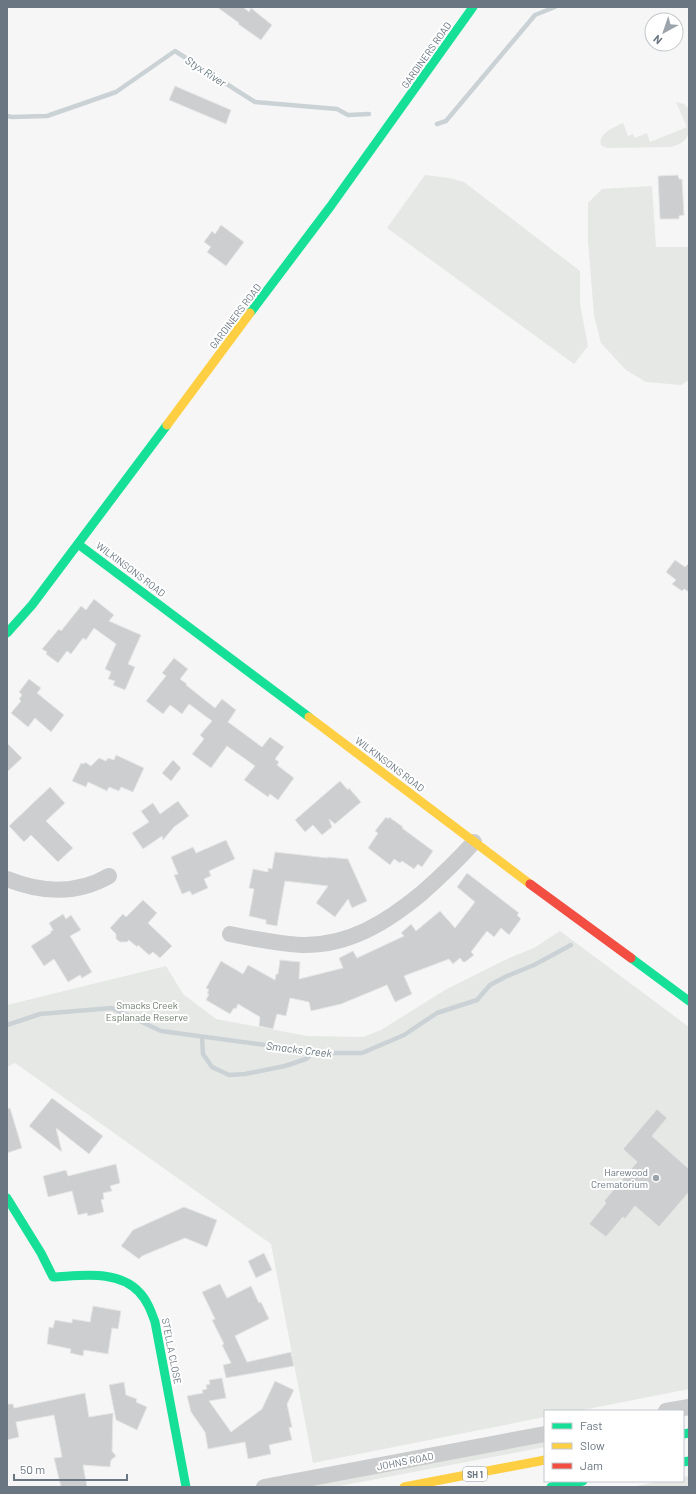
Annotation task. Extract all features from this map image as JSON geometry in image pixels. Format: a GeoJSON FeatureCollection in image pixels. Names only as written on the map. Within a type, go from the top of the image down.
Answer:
{"type":"FeatureCollection","features":[{"type":"Feature","properties":{"kind":"main road","name":"GARDINERS ROAD"},"geometry":{"type":"LineString","coordinates":[[7,633],[32,605],[325,213],[473,7]]}},
{"type":"Feature","properties":{"kind":"main road","name":"WILKINSONS ROAD"},"geometry":{"type":"LineString","coordinates":[[78,544],[474,842],[689,1001]]}},
{"type":"Feature","properties":{"kind":"main road","name":"STELLA CLOSE"},"geometry":{"type":"LineString","coordinates":[[7,1198],[41,1253],[53,1277],[112,1277],[126,1281],[138,1289],[145,1298],[151,1308],[155,1322],[186,1487]]}},
{"type":"Feature","properties":{"kind":"main road","name":"SH 1"},"geometry":{"type":"LineString","coordinates":[[404,1487],[544,1460]]}},
{"type":"Feature","properties":{"kind":"main road"},"geometry":{"type":"LineString","coordinates":[[551,1487],[577,1482]]}},
{"type":"Feature","properties":{"kind":"street"},"geometry":{"type":"LineString","coordinates":[[230,934],[268,941],[303,945],[323,944],[356,936],[373,928],[401,910],[447,871],[474,842]]}},
{"type":"Feature","properties":{"kind":"street"},"geometry":{"type":"LineString","coordinates":[[7,879],[37,888],[61,890],[88,886],[109,876]]}},
{"type":"Feature","properties":{"kind":"street"},"geometry":{"type":"LineString","coordinates":[[672,1410],[689,1407]]}},
{"type":"Feature","properties":{"kind":"street","name":"JOHNS ROAD"},"geometry":{"type":"LineString","coordinates":[[264,1487],[544,1434]]}},
{"type":"Feature","properties":{"kind":"green space"},"geometry":{"type":"Polygon","coordinates":[[[676,102],[684,104],[689,109],[689,133],[684,141],[671,147],[607,148],[601,145],[602,137],[608,131],[623,123],[628,136],[633,134],[635,138],[647,133],[650,142],[687,127],[676,102]]]}},
{"type":"Feature","properties":{"kind":"green space"},"geometry":{"type":"Polygon","coordinates":[[[425,175],[449,178],[464,182],[580,271],[580,304],[588,346],[574,364],[387,228],[425,175]]]}},
{"type":"Feature","properties":{"kind":"green space"},"geometry":{"type":"Polygon","coordinates":[[[652,186],[656,247],[689,247],[689,380],[681,385],[646,382],[626,370],[601,343],[594,315],[588,241],[588,203],[602,189],[652,186]]]}},
{"type":"Feature","properties":{"kind":"green space","name":"Smacks Creek Esplanade Reserve"},"geometry":{"type":"Polygon","coordinates":[[[560,931],[689,1027],[689,1389],[583,1410],[544,1410],[544,1417],[313,1463],[271,1244],[15,1063],[7,1067],[7,1005],[166,966],[183,994],[216,1019],[307,1036],[363,1037],[381,1030],[445,990],[509,958],[534,948],[560,931]]]}},
{"type":"Feature","properties":{"kind":"green space"},"geometry":{"type":"Polygon","coordinates":[[[544,1439],[544,1447],[334,1487],[291,1487],[544,1439]]]}},
{"type":"Feature","properties":{"kind":"green space"},"geometry":{"type":"Polygon","coordinates":[[[689,1476],[689,1487],[632,1487],[656,1482],[684,1482],[684,1477],[689,1476]]]}},
{"type":"Feature","properties":{"kind":"building"},"geometry":{"type":"Polygon","coordinates":[[[217,7],[243,7],[249,12],[251,8],[272,25],[261,40],[217,7]]]}},
{"type":"Feature","properties":{"kind":"building"},"geometry":{"type":"Polygon","coordinates":[[[175,86],[231,110],[226,124],[169,100],[175,86]]]}},
{"type":"Feature","properties":{"kind":"building"},"geometry":{"type":"Polygon","coordinates":[[[678,175],[679,179],[682,179],[684,215],[679,216],[679,219],[660,219],[658,176],[678,175]]]}},
{"type":"Feature","properties":{"kind":"building"},"geometry":{"type":"Polygon","coordinates":[[[221,225],[244,242],[226,266],[207,252],[211,247],[204,242],[212,231],[215,234],[221,225]]]}},
{"type":"Feature","properties":{"kind":"building"},"geometry":{"type":"Polygon","coordinates":[[[675,560],[685,567],[689,563],[689,592],[684,589],[682,591],[672,584],[676,580],[666,572],[675,560]]]}},
{"type":"Feature","properties":{"kind":"building"},"geometry":{"type":"Polygon","coordinates":[[[94,599],[114,615],[109,621],[141,635],[128,664],[135,667],[125,690],[113,685],[115,681],[108,679],[111,672],[105,669],[116,644],[94,628],[86,640],[83,638],[71,654],[67,651],[58,663],[42,649],[59,629],[61,631],[81,606],[86,610],[94,599]]]}},
{"type":"Feature","properties":{"kind":"building"},"geometry":{"type":"Polygon","coordinates":[[[174,658],[188,669],[180,679],[187,684],[186,685],[215,708],[222,699],[236,710],[228,722],[262,747],[270,737],[284,747],[275,759],[279,762],[277,765],[294,778],[278,800],[270,794],[268,797],[244,780],[255,766],[227,746],[211,768],[192,754],[204,739],[200,735],[212,721],[189,704],[182,714],[170,705],[163,714],[146,701],[166,676],[162,673],[174,658]]]}},
{"type":"Feature","properties":{"kind":"building"},"geometry":{"type":"Polygon","coordinates":[[[29,679],[41,688],[37,693],[64,715],[51,732],[35,718],[28,727],[11,713],[21,701],[19,699],[22,695],[19,692],[29,679]]]}},
{"type":"Feature","properties":{"kind":"building"},"geometry":{"type":"Polygon","coordinates":[[[7,743],[22,758],[7,772],[7,743]]]}},
{"type":"Feature","properties":{"kind":"building"},"geometry":{"type":"Polygon","coordinates":[[[116,755],[144,768],[133,792],[121,787],[119,791],[109,787],[107,791],[88,782],[86,787],[72,781],[81,763],[84,764],[85,762],[91,766],[99,758],[106,761],[108,758],[114,760],[116,755]]]}},
{"type":"Feature","properties":{"kind":"building"},"geometry":{"type":"Polygon","coordinates":[[[173,760],[181,768],[171,781],[162,773],[173,760]]]}},
{"type":"Feature","properties":{"kind":"building"},"geometry":{"type":"Polygon","coordinates":[[[340,781],[348,790],[349,788],[361,802],[335,824],[329,819],[332,827],[322,835],[313,825],[305,832],[295,820],[340,781]]]}},
{"type":"Feature","properties":{"kind":"building"},"geometry":{"type":"Polygon","coordinates":[[[50,787],[65,803],[46,821],[73,848],[58,862],[31,835],[24,842],[9,826],[50,787]]]}},
{"type":"Feature","properties":{"kind":"building"},"geometry":{"type":"Polygon","coordinates":[[[178,801],[189,816],[174,827],[163,840],[162,836],[143,849],[132,833],[149,822],[141,811],[153,803],[160,814],[178,801]]]}},
{"type":"Feature","properties":{"kind":"building"},"geometry":{"type":"Polygon","coordinates":[[[386,817],[388,819],[389,817],[403,827],[402,828],[433,851],[422,867],[418,864],[414,869],[402,861],[400,863],[394,859],[390,865],[368,848],[378,833],[375,831],[386,817]]]}},
{"type":"Feature","properties":{"kind":"building"},"geometry":{"type":"Polygon","coordinates":[[[226,840],[235,859],[209,871],[211,876],[204,879],[208,888],[192,895],[190,891],[182,894],[174,875],[178,874],[171,857],[193,847],[196,853],[226,840]]]}},
{"type":"Feature","properties":{"kind":"building"},"geometry":{"type":"Polygon","coordinates":[[[275,852],[348,859],[367,901],[352,908],[348,899],[335,917],[316,903],[328,886],[285,881],[277,926],[266,924],[266,920],[249,916],[254,889],[249,888],[253,869],[268,872],[268,868],[272,869],[275,852]]]}},
{"type":"Feature","properties":{"kind":"building"},"geometry":{"type":"Polygon","coordinates":[[[467,873],[519,913],[517,915],[521,919],[509,935],[501,928],[494,937],[487,931],[471,952],[474,955],[465,962],[463,962],[460,958],[453,964],[449,959],[404,976],[412,994],[395,1002],[387,985],[341,1004],[311,1011],[309,1002],[290,998],[286,1016],[277,1014],[273,1029],[259,1026],[260,1017],[238,1004],[236,1009],[234,1008],[230,1014],[206,1000],[209,990],[206,988],[221,961],[243,974],[248,965],[275,980],[276,974],[278,974],[280,960],[300,962],[299,979],[343,968],[339,958],[353,951],[357,958],[404,936],[401,933],[411,924],[416,931],[440,911],[455,928],[475,902],[457,887],[467,873]]]}},
{"type":"Feature","properties":{"kind":"building"},"geometry":{"type":"Polygon","coordinates":[[[143,900],[157,913],[148,923],[172,946],[160,958],[153,952],[149,955],[138,945],[137,947],[129,940],[127,942],[120,942],[116,939],[116,934],[110,928],[123,914],[126,917],[143,900]]]}},
{"type":"Feature","properties":{"kind":"building"},"geometry":{"type":"Polygon","coordinates":[[[63,914],[66,919],[71,915],[81,930],[70,936],[92,972],[82,978],[80,975],[68,982],[54,959],[44,966],[31,946],[51,933],[50,932],[53,930],[49,923],[63,914]]]}},
{"type":"Feature","properties":{"kind":"building"},"geometry":{"type":"Polygon","coordinates":[[[52,1098],[103,1136],[89,1154],[56,1128],[62,1152],[29,1126],[52,1098]]]}},
{"type":"Feature","properties":{"kind":"building"},"geometry":{"type":"Polygon","coordinates":[[[10,1108],[22,1148],[7,1153],[7,1109],[10,1108]]]}},
{"type":"Feature","properties":{"kind":"building","name":"Harewood Crematorium"},"geometry":{"type":"Polygon","coordinates":[[[657,1109],[667,1118],[652,1136],[689,1169],[689,1192],[659,1227],[635,1206],[625,1219],[623,1217],[606,1237],[589,1224],[606,1203],[604,1201],[637,1162],[623,1149],[657,1109]]]}},
{"type":"Feature","properties":{"kind":"building"},"geometry":{"type":"Polygon","coordinates":[[[116,1164],[120,1183],[110,1186],[112,1191],[103,1193],[104,1199],[101,1200],[104,1212],[88,1216],[87,1213],[78,1215],[72,1191],[48,1197],[43,1176],[66,1170],[68,1176],[116,1164]]]}},
{"type":"Feature","properties":{"kind":"building"},"geometry":{"type":"Polygon","coordinates":[[[184,1207],[217,1220],[207,1247],[185,1238],[142,1256],[139,1259],[121,1246],[133,1230],[184,1207]]]}},
{"type":"Feature","properties":{"kind":"building"},"geometry":{"type":"Polygon","coordinates":[[[264,1253],[272,1270],[256,1278],[248,1261],[264,1253]]]}},
{"type":"Feature","properties":{"kind":"building"},"geometry":{"type":"Polygon","coordinates":[[[220,1284],[227,1298],[251,1286],[269,1319],[235,1336],[247,1362],[291,1352],[294,1366],[226,1378],[223,1365],[231,1363],[222,1345],[224,1344],[212,1320],[215,1319],[202,1292],[220,1284]]]}},
{"type":"Feature","properties":{"kind":"building"},"geometry":{"type":"Polygon","coordinates":[[[93,1306],[121,1311],[118,1329],[112,1328],[108,1354],[84,1350],[83,1356],[70,1353],[71,1349],[47,1344],[49,1327],[53,1328],[55,1320],[72,1323],[72,1319],[90,1322],[93,1306]]]}},
{"type":"Feature","properties":{"kind":"building"},"geometry":{"type":"Polygon","coordinates":[[[222,1378],[226,1398],[209,1401],[231,1432],[262,1409],[275,1381],[294,1390],[287,1404],[292,1427],[289,1428],[292,1440],[269,1445],[271,1454],[248,1459],[245,1442],[208,1449],[205,1432],[191,1412],[187,1396],[203,1393],[202,1390],[207,1389],[206,1385],[210,1384],[209,1380],[222,1378]]]}},
{"type":"Feature","properties":{"kind":"building"},"geometry":{"type":"Polygon","coordinates":[[[124,1382],[126,1395],[137,1399],[136,1402],[147,1407],[137,1430],[116,1420],[109,1385],[124,1382]]]}},
{"type":"Feature","properties":{"kind":"building"},"geometry":{"type":"Polygon","coordinates":[[[85,1393],[89,1417],[113,1413],[112,1451],[116,1456],[111,1460],[110,1467],[83,1465],[87,1487],[61,1487],[54,1458],[62,1457],[54,1415],[16,1422],[19,1437],[7,1440],[7,1404],[13,1404],[14,1408],[85,1393]]]}},
{"type":"Feature","properties":{"kind":"waterway","name":"Styx River"},"geometry":{"type":"LineString","coordinates":[[437,124],[446,121],[535,15],[555,7]]}},
{"type":"Feature","properties":{"kind":"waterway","name":"Styx River"},"geometry":{"type":"LineString","coordinates":[[7,116],[47,116],[116,92],[175,51],[255,102],[337,109],[348,115],[369,114]]}},
{"type":"Feature","properties":{"kind":"waterway","name":"Smacks Creek"},"geometry":{"type":"LineString","coordinates":[[7,1025],[40,1014],[112,1008],[161,1031],[326,1053],[362,1053],[404,1035],[437,1013],[477,1000],[490,985],[534,965],[571,945]]}},
{"type":"Feature","properties":{"kind":"waterway"},"geometry":{"type":"LineString","coordinates":[[202,1037],[203,1054],[212,1067],[229,1075],[245,1074],[285,1066],[306,1059],[314,1052]]}},
{"type":"Feature","properties":{"kind":"traffic: fast"},"geometry":{"type":"LineString","coordinates":[[250,313],[330,207],[473,7]]}},
{"type":"Feature","properties":{"kind":"traffic: fast"},"geometry":{"type":"LineString","coordinates":[[7,633],[32,605],[167,425]]}},
{"type":"Feature","properties":{"kind":"traffic: fast"},"geometry":{"type":"LineString","coordinates":[[78,544],[309,717]]}},
{"type":"Feature","properties":{"kind":"traffic: fast"},"geometry":{"type":"LineString","coordinates":[[631,958],[689,1001]]}},
{"type":"Feature","properties":{"kind":"traffic: fast"},"geometry":{"type":"LineString","coordinates":[[7,1198],[41,1253],[53,1277],[87,1275],[110,1277],[130,1285],[139,1292],[144,1299],[155,1322],[186,1487]]}},
{"type":"Feature","properties":{"kind":"traffic: fast"},"geometry":{"type":"LineString","coordinates":[[684,1434],[689,1433]]}},
{"type":"Feature","properties":{"kind":"traffic: fast"},"geometry":{"type":"LineString","coordinates":[[684,1462],[689,1461]]}},
{"type":"Feature","properties":{"kind":"traffic: fast"},"geometry":{"type":"LineString","coordinates":[[551,1487],[578,1482]]}},
{"type":"Feature","properties":{"kind":"traffic: slow"},"geometry":{"type":"LineString","coordinates":[[167,425],[250,313]]}},
{"type":"Feature","properties":{"kind":"traffic: slow"},"geometry":{"type":"LineString","coordinates":[[309,717],[530,884]]}},
{"type":"Feature","properties":{"kind":"traffic: slow"},"geometry":{"type":"LineString","coordinates":[[404,1487],[544,1460]]}},
{"type":"Feature","properties":{"kind":"traffic: jam"},"geometry":{"type":"LineString","coordinates":[[530,884],[631,958]]}},
{"type":"Feature","properties":{"kind":"place","name":"Harewood Crematorium"},"geometry":{"type":"Point","coordinates":[656,1178]}}]}
